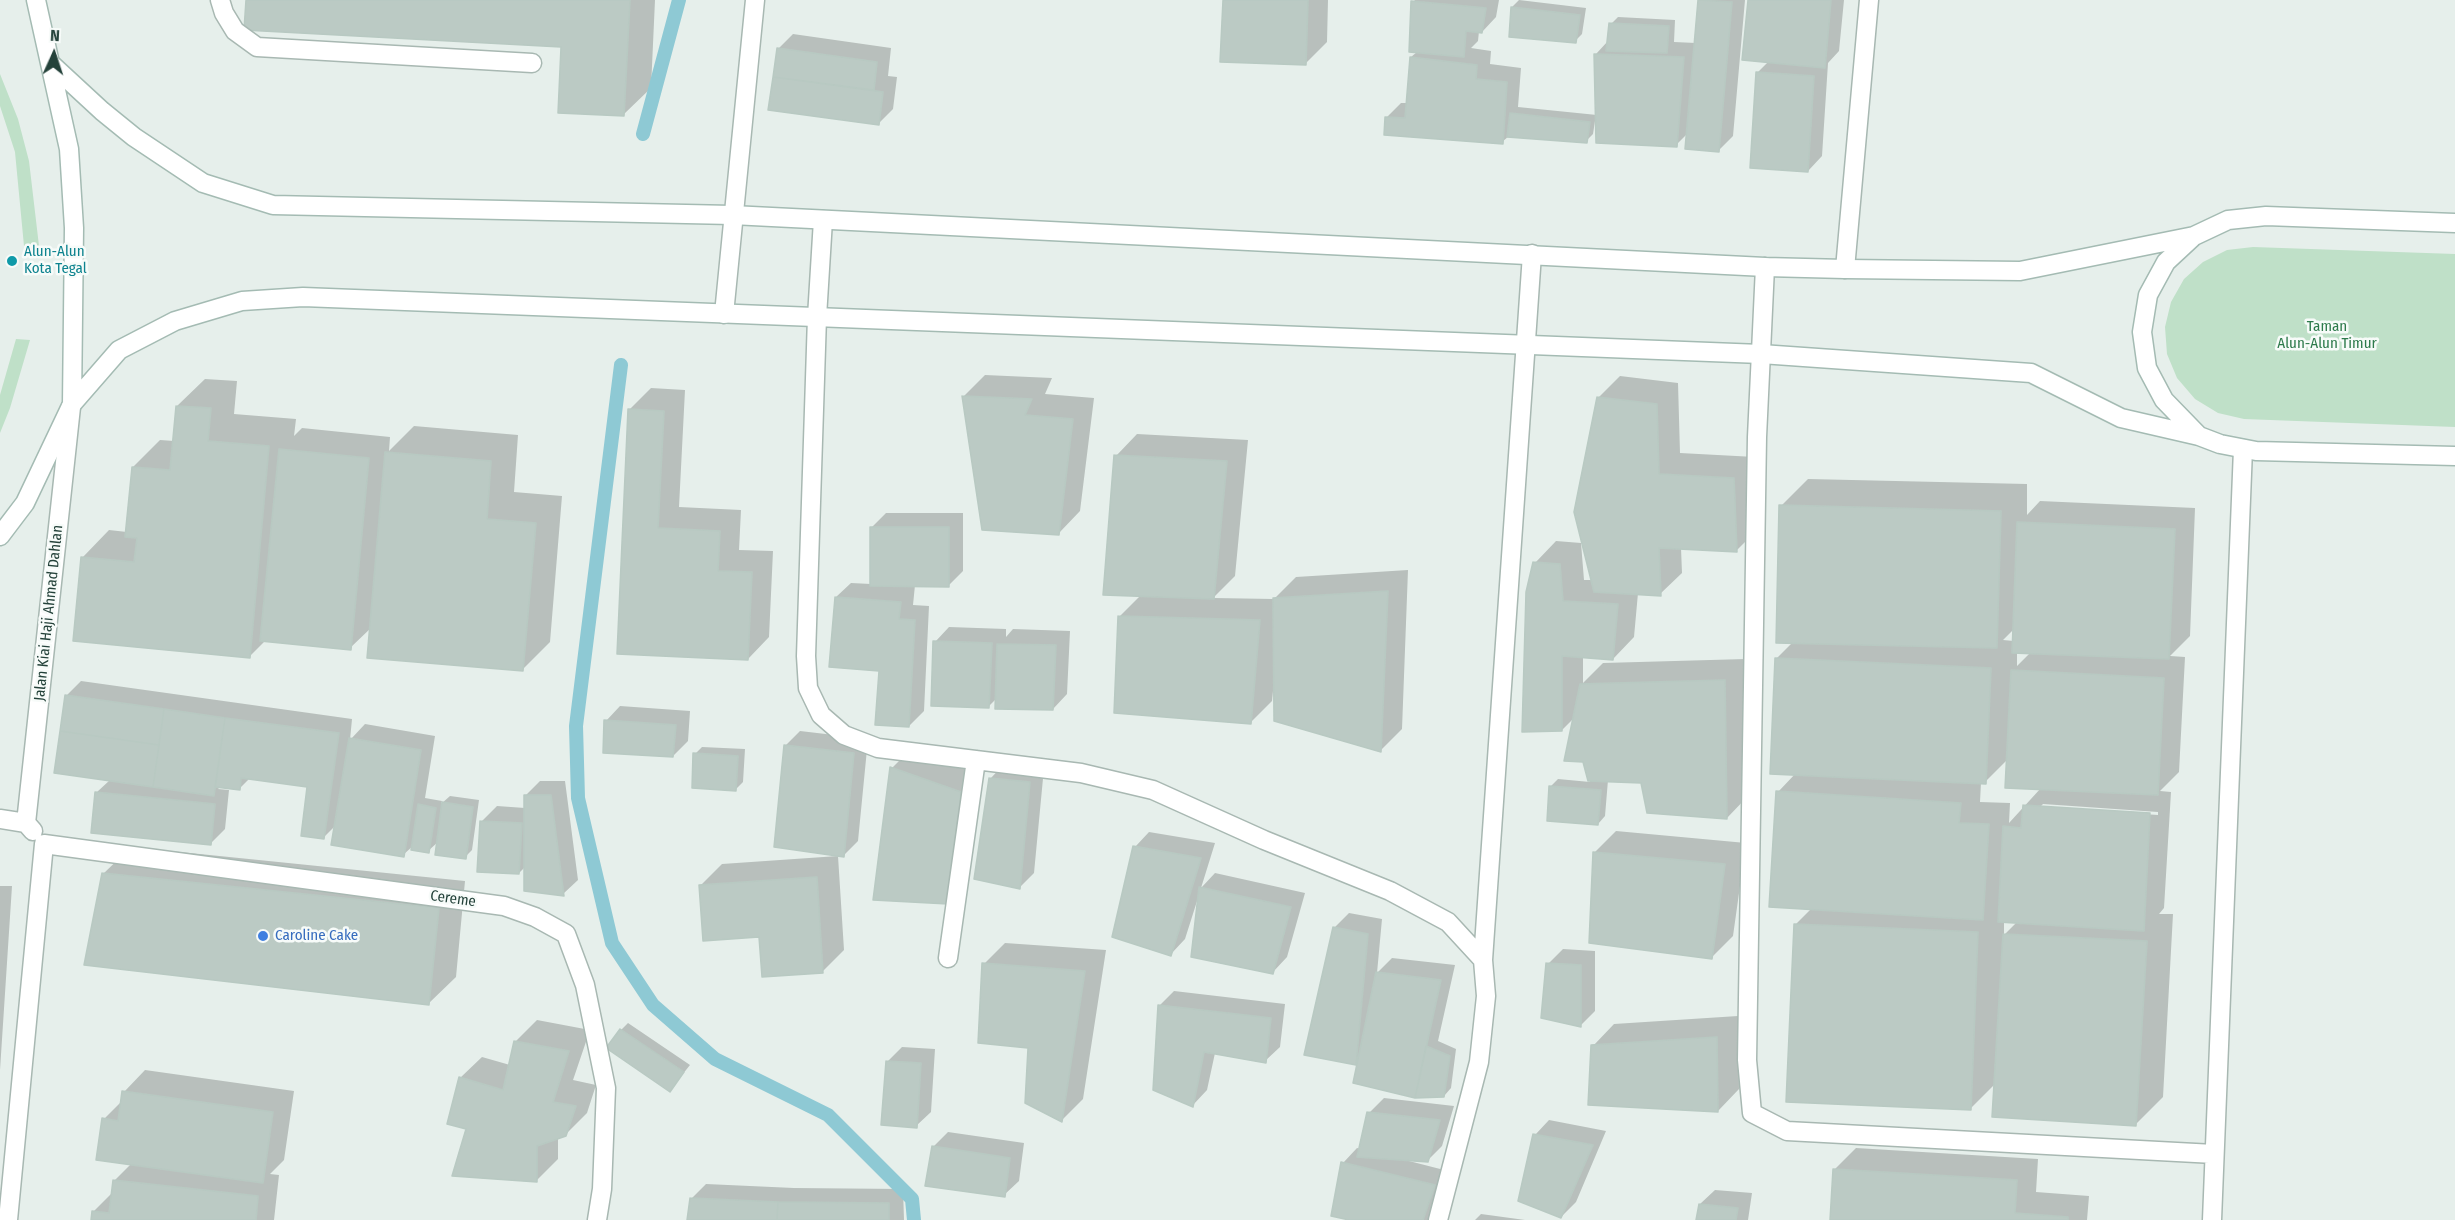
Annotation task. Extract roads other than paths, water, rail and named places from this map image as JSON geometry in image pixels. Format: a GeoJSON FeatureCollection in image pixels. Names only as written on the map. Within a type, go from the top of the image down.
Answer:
{"type":"FeatureCollection","features":[{"type":"Feature","properties":{"kind":"street","name":"Jalan Kiai Haji Ahmad Dahlan"},"geometry":{"type":"LineString","coordinates":[[26,823],[72,404],[74,228],[69,149],[36,0]]}},
{"type":"Feature","properties":{"kind":"street"},"geometry":{"type":"LineString","coordinates":[[220,0],[224,13],[236,31],[257,47],[532,63]]}},
{"type":"Feature","properties":{"kind":"street"},"geometry":{"type":"LineString","coordinates":[[724,314],[732,214],[755,0]]}},
{"type":"Feature","properties":{"kind":"street"},"geometry":{"type":"LineString","coordinates":[[1845,269],[1869,0]]}},
{"type":"Feature","properties":{"kind":"street"},"geometry":{"type":"LineString","coordinates":[[50,63],[134,137],[203,183],[273,205],[732,214],[1765,267],[2020,271],[2194,236],[2228,220],[2266,216],[2455,224]]}},
{"type":"Feature","properties":{"kind":"street"},"geometry":{"type":"LineString","coordinates":[[823,220],[817,317],[806,656],[808,688],[820,715],[844,735],[879,748],[1081,773],[1153,790],[1264,840],[1390,891],[1448,922],[1483,960]]}},
{"type":"Feature","properties":{"kind":"street"},"geometry":{"type":"LineString","coordinates":[[2194,236],[2166,262],[2148,295],[2142,333],[2147,368],[2163,400],[2199,436]]}},
{"type":"Feature","properties":{"kind":"street"},"geometry":{"type":"LineString","coordinates":[[1438,1220],[1479,1062],[1486,996],[1483,960],[1532,254]]}},
{"type":"Feature","properties":{"kind":"street"},"geometry":{"type":"LineString","coordinates":[[1765,267],[1757,437],[1747,1060],[1752,1113],[1787,1131],[2214,1154]]}},
{"type":"Feature","properties":{"kind":"street"},"geometry":{"type":"LineString","coordinates":[[0,536],[25,503],[72,404],[119,350],[176,321],[242,301],[303,297],[1761,354],[2031,373],[2121,418],[2256,452],[2455,456]]}},
{"type":"Feature","properties":{"kind":"street"},"geometry":{"type":"LineString","coordinates":[[2212,1220],[2243,449]]}},
{"type":"Feature","properties":{"kind":"street"},"geometry":{"type":"LineString","coordinates":[[948,958],[976,760]]}},
{"type":"Feature","properties":{"kind":"street"},"geometry":{"type":"LineString","coordinates":[[0,819],[26,823],[44,844],[8,1220]]}},
{"type":"Feature","properties":{"kind":"street","name":"Cereme"},"geometry":{"type":"LineString","coordinates":[[44,844],[504,906],[535,917],[566,934],[585,984],[606,1088],[602,1190],[597,1220]]}},
{"type":"Feature","properties":{"kind":"waterway"},"geometry":{"type":"LineString","coordinates":[[643,134],[679,0]]}},
{"type":"Feature","properties":{"kind":"waterway"},"geometry":{"type":"LineString","coordinates":[[621,365],[576,726],[578,798],[612,943],[653,1005],[715,1059],[828,1115],[912,1199],[914,1220]]}},
{"type":"Feature","properties":{"kind":"place","name":"Alun-Alun Kota Tegal"},"geometry":{"type":"Point","coordinates":[12,261]}},
{"type":"Feature","properties":{"kind":"place","name":"Caroline Cake"},"geometry":{"type":"Point","coordinates":[263,936]}},
{"type":"Feature","properties":{"kind":"park label","name":"Taman Alun-Alun Timur"},"geometry":{"type":"Point","coordinates":[2327,336]}}]}
